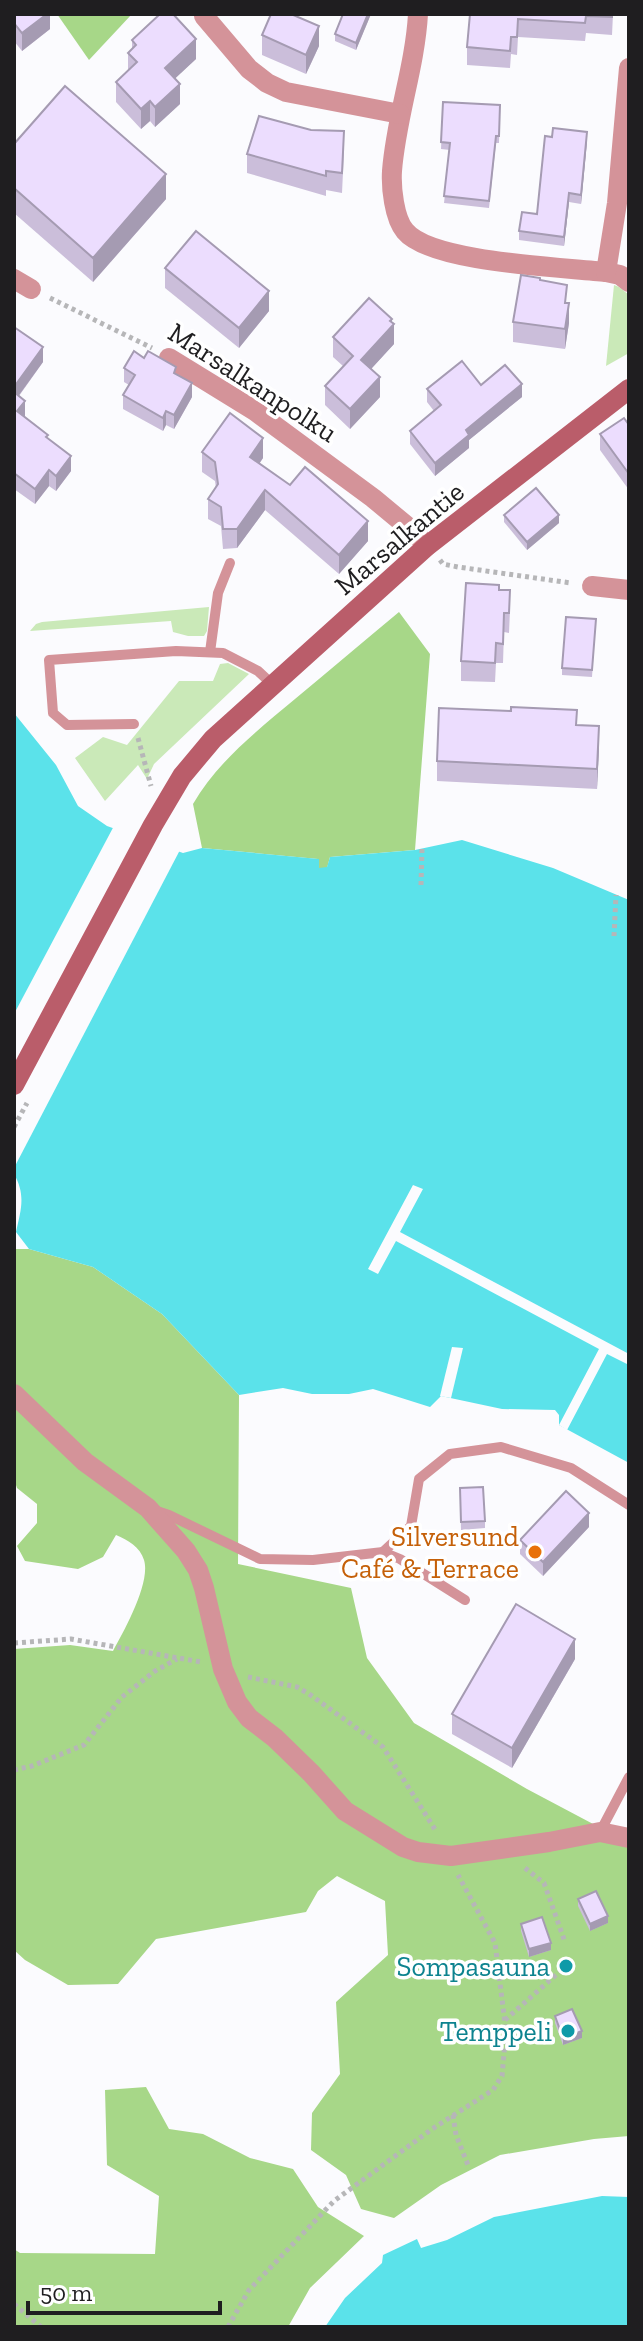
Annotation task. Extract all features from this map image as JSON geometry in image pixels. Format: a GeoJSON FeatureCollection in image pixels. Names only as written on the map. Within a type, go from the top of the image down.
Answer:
{"type":"FeatureCollection","features":[{"type":"Feature","properties":{"kind":"street"},"geometry":{"type":"LineString","coordinates":[[418,14],[392,174],[394,205],[405,231],[428,246],[466,257],[606,272],[620,275],[629,282]]}},
{"type":"Feature","properties":{"kind":"street"},"geometry":{"type":"LineString","coordinates":[[204,16],[249,69],[267,83],[286,92],[400,114]]}},
{"type":"Feature","properties":{"kind":"street"},"geometry":{"type":"LineString","coordinates":[[606,272],[617,203],[629,68]]}},
{"type":"Feature","properties":{"kind":"street","name":"Marsalkanpolku"},"geometry":{"type":"LineString","coordinates":[[169,358],[255,411],[373,498],[427,546]]}},
{"type":"Feature","properties":{"kind":"street","name":"Marsalkantie"},"geometry":{"type":"LineString","coordinates":[[14,1085],[153,825],[182,776],[213,739],[427,546],[629,389]]}},
{"type":"Feature","properties":{"kind":"street"},"geometry":{"type":"LineString","coordinates":[[592,586],[629,590]]}},
{"type":"Feature","properties":{"kind":"street"},"geometry":{"type":"LineString","coordinates":[[14,1394],[85,1462],[148,1508],[186,1551],[198,1570],[223,1669],[237,1702],[249,1718],[303,1765],[345,1811],[403,1847],[451,1856],[600,1832],[629,1838]]}},
{"type":"Feature","properties":{"kind":"lane"},"geometry":{"type":"LineString","coordinates":[[210,652],[218,593],[230,563]]}},
{"type":"Feature","properties":{"kind":"lane"},"geometry":{"type":"LineString","coordinates":[[134,724],[67,725],[53,713],[49,660],[140,653],[223,653],[258,671],[273,685]]}},
{"type":"Feature","properties":{"kind":"lane"},"geometry":{"type":"LineString","coordinates":[[383,1552],[411,1526],[419,1479],[450,1454],[501,1447],[571,1468],[629,1505]]}},
{"type":"Feature","properties":{"kind":"lane"},"geometry":{"type":"LineString","coordinates":[[148,1508],[260,1559],[313,1560],[383,1552],[400,1559],[465,1600]]}},
{"type":"Feature","properties":{"kind":"lane"},"geometry":{"type":"LineString","coordinates":[[600,1832],[629,1777]]}},
{"type":"Feature","properties":{"kind":"path","name":"Marsalkanpolku"},"geometry":{"type":"LineString","coordinates":[[23,284],[169,358]]}},
{"type":"Feature","properties":{"kind":"path"},"geometry":{"type":"LineString","coordinates":[[427,546],[443,564],[592,586]]}},
{"type":"Feature","properties":{"kind":"path"},"geometry":{"type":"LineString","coordinates":[[134,724],[151,787]]}},
{"type":"Feature","properties":{"kind":"path"},"geometry":{"type":"LineString","coordinates":[[421,885],[422,848]]}},
{"type":"Feature","properties":{"kind":"path"},"geometry":{"type":"LineString","coordinates":[[614,936],[616,895]]}},
{"type":"Feature","properties":{"kind":"path"},"geometry":{"type":"LineString","coordinates":[[14,1643],[71,1639],[210,1663],[235,1674],[297,1687],[383,1747],[451,1856],[459,1878],[495,1943],[504,2021],[502,2076],[493,2090],[432,2129],[334,2201],[249,2290],[228,2327]]}},
{"type":"Feature","properties":{"kind":"path"},"geometry":{"type":"LineString","coordinates":[[14,1770],[84,1745],[122,1697],[155,1671],[179,1658]]}},
{"type":"Feature","properties":{"kind":"path"},"geometry":{"type":"LineString","coordinates":[[503,1850],[544,1883],[565,1942]]}},
{"type":"Feature","properties":{"kind":"path"},"geometry":{"type":"LineString","coordinates":[[504,2021],[566,1966]]}},
{"type":"Feature","properties":{"kind":"path"},"geometry":{"type":"LineString","coordinates":[[453,2115],[456,2135],[468,2165]]}},
{"type":"Feature","properties":{"kind":"path"},"geometry":{"type":"LineString","coordinates":[[14,2304],[41,2327]]}},
{"type":"Feature","properties":{"kind":"green space"},"geometry":{"type":"Polygon","coordinates":[[[57,14],[132,14],[89,60],[57,14]]]}},
{"type":"Feature","properties":{"kind":"green space"},"geometry":{"type":"Polygon","coordinates":[[[614,285],[629,295],[629,353],[606,366],[614,285]]]}},
{"type":"Feature","properties":{"kind":"green space"},"geometry":{"type":"Polygon","coordinates":[[[209,607],[204,636],[173,632],[171,621],[30,631],[42,622],[209,607]]]}},
{"type":"Feature","properties":{"kind":"green space"},"geometry":{"type":"Polygon","coordinates":[[[399,612],[430,654],[415,850],[330,857],[327,868],[318,868],[318,859],[202,848],[193,804],[214,774],[253,735],[399,612]]]}},
{"type":"Feature","properties":{"kind":"green space"},"geometry":{"type":"Polygon","coordinates":[[[228,663],[249,674],[154,764],[147,779],[138,765],[105,801],[75,758],[103,737],[127,745],[179,681],[213,681],[220,664],[228,663]]]}},
{"type":"Feature","properties":{"kind":"green space"},"geometry":{"type":"Polygon","coordinates":[[[14,1249],[29,1249],[93,1267],[162,1314],[239,1395],[238,1564],[351,1588],[367,1658],[414,1723],[527,1789],[629,1843],[629,2136],[500,2155],[441,2185],[394,2218],[361,2209],[346,2175],[311,2150],[312,2113],[340,2074],[336,2002],[388,1955],[385,1901],[337,1876],[318,1891],[306,1912],[156,1939],[118,1984],[68,1985],[25,1960],[14,1950],[14,1649],[70,1645],[113,1651],[135,1607],[145,1570],[140,1551],[116,1535],[103,1557],[78,1569],[25,1561],[17,1546],[37,1523],[37,1504],[17,1488],[14,1479],[14,1249]]]}},
{"type":"Feature","properties":{"kind":"green space"},"geometry":{"type":"Polygon","coordinates":[[[146,2087],[169,2129],[203,2134],[250,2158],[293,2169],[318,2207],[364,2236],[310,2288],[288,2327],[14,2327],[14,2249],[20,2253],[155,2254],[159,2196],[107,2165],[105,2090],[146,2087]]]}},
{"type":"Feature","properties":{"kind":"water"},"geometry":{"type":"Polygon","coordinates":[[[14,713],[56,765],[78,806],[107,826],[183,853],[202,848],[319,859],[319,868],[327,867],[330,857],[415,850],[462,840],[553,868],[629,900],[629,1463],[559,1425],[559,1415],[555,1410],[502,1409],[441,1396],[430,1407],[373,1389],[349,1394],[312,1394],[283,1388],[239,1395],[162,1314],[93,1267],[29,1249],[16,1232],[21,1196],[14,1174],[14,713]]]}},
{"type":"Feature","properties":{"kind":"water"},"geometry":{"type":"Polygon","coordinates":[[[602,2196],[629,2197],[629,2327],[325,2327],[345,2298],[382,2263],[383,2255],[417,2239],[421,2248],[447,2240],[494,2217],[602,2196]]]}},
{"type":"Feature","properties":{"kind":"pier"},"geometry":{"type":"Polygon","coordinates":[[[115,824],[181,848],[14,1168],[14,1014],[115,824]]]}},
{"type":"Feature","properties":{"kind":"pier"},"geometry":{"type":"Polygon","coordinates":[[[413,1185],[423,1189],[400,1232],[629,1354],[629,1365],[607,1354],[567,1430],[559,1425],[599,1349],[396,1241],[378,1274],[368,1269],[413,1185]]]}},
{"type":"Feature","properties":{"kind":"pier"},"geometry":{"type":"Polygon","coordinates":[[[452,1347],[463,1348],[451,1398],[440,1396],[452,1347]]]}},
{"type":"Feature","properties":{"kind":"building"},"geometry":{"type":"Polygon","coordinates":[[[14,14],[47,14],[22,33],[14,23],[14,14]]]}},
{"type":"Feature","properties":{"kind":"building"},"geometry":{"type":"Polygon","coordinates":[[[160,14],[173,14],[196,39],[165,68],[180,84],[155,107],[150,101],[141,109],[116,82],[137,62],[128,53],[136,45],[132,40],[160,14]]]}},
{"type":"Feature","properties":{"kind":"building"},"geometry":{"type":"Polygon","coordinates":[[[271,14],[291,14],[319,26],[306,55],[262,35],[271,14]]]}},
{"type":"Feature","properties":{"kind":"building"},"geometry":{"type":"Polygon","coordinates":[[[343,14],[368,14],[356,43],[335,34],[343,14]]]}},
{"type":"Feature","properties":{"kind":"building"},"geometry":{"type":"Polygon","coordinates":[[[470,14],[612,14],[612,17],[586,16],[585,23],[518,19],[517,37],[511,37],[510,51],[467,47],[470,14]]]}},
{"type":"Feature","properties":{"kind":"building"},"geometry":{"type":"Polygon","coordinates":[[[65,86],[166,174],[93,258],[14,188],[14,144],[65,86]]]}},
{"type":"Feature","properties":{"kind":"building"},"geometry":{"type":"Polygon","coordinates":[[[443,102],[500,105],[499,136],[496,136],[489,201],[444,196],[450,143],[441,142],[443,102]]]}},
{"type":"Feature","properties":{"kind":"building"},"geometry":{"type":"Polygon","coordinates":[[[259,116],[311,130],[344,131],[342,173],[326,171],[326,176],[247,154],[259,116]]]}},
{"type":"Feature","properties":{"kind":"building"},"geometry":{"type":"Polygon","coordinates":[[[553,128],[587,132],[581,195],[569,193],[564,237],[519,231],[522,212],[537,214],[545,136],[552,137],[553,128]]]}},
{"type":"Feature","properties":{"kind":"building"},"geometry":{"type":"Polygon","coordinates":[[[196,231],[269,291],[239,328],[165,268],[196,231]]]}},
{"type":"Feature","properties":{"kind":"building"},"geometry":{"type":"Polygon","coordinates":[[[521,275],[567,285],[565,303],[569,303],[565,329],[513,322],[521,275]]]}},
{"type":"Feature","properties":{"kind":"building"},"geometry":{"type":"Polygon","coordinates":[[[369,298],[394,324],[361,360],[380,377],[350,409],[325,386],[353,356],[333,337],[369,298]]]}},
{"type":"Feature","properties":{"kind":"building"},"geometry":{"type":"Polygon","coordinates":[[[14,327],[43,347],[14,387],[14,327]]]}},
{"type":"Feature","properties":{"kind":"building"},"geometry":{"type":"Polygon","coordinates":[[[134,351],[144,358],[148,351],[176,367],[174,373],[192,383],[174,415],[166,411],[163,418],[123,395],[135,375],[124,368],[134,351]]]}},
{"type":"Feature","properties":{"kind":"building"},"geometry":{"type":"Polygon","coordinates":[[[462,361],[481,385],[505,365],[522,384],[466,430],[469,435],[435,463],[410,431],[441,405],[427,389],[462,361]]]}},
{"type":"Feature","properties":{"kind":"building"},"geometry":{"type":"Polygon","coordinates":[[[14,392],[25,401],[17,411],[71,456],[56,476],[49,470],[35,489],[14,473],[14,392]]]}},
{"type":"Feature","properties":{"kind":"building"},"geometry":{"type":"Polygon","coordinates":[[[230,413],[263,438],[250,457],[290,485],[305,467],[368,521],[339,555],[265,490],[237,529],[223,529],[221,507],[208,499],[218,484],[215,462],[202,452],[230,413]]]}},
{"type":"Feature","properties":{"kind":"building"},"geometry":{"type":"Polygon","coordinates":[[[624,418],[629,425],[629,474],[600,434],[624,418]]]}},
{"type":"Feature","properties":{"kind":"building"},"geometry":{"type":"Polygon","coordinates":[[[536,488],[559,515],[527,542],[504,515],[536,488]]]}},
{"type":"Feature","properties":{"kind":"building"},"geometry":{"type":"Polygon","coordinates":[[[466,583],[499,585],[499,590],[510,590],[509,613],[504,613],[503,644],[496,643],[495,663],[461,661],[466,583]]]}},
{"type":"Feature","properties":{"kind":"building"},"geometry":{"type":"Polygon","coordinates":[[[566,617],[596,619],[592,670],[562,668],[566,617]]]}},
{"type":"Feature","properties":{"kind":"building"},"geometry":{"type":"Polygon","coordinates":[[[511,707],[577,710],[576,725],[599,726],[597,769],[437,761],[439,708],[511,711],[511,707]]]}},
{"type":"Feature","properties":{"kind":"building"},"geometry":{"type":"Polygon","coordinates":[[[483,1487],[485,1521],[461,1522],[460,1488],[483,1487]]]}},
{"type":"Feature","properties":{"kind":"building"},"geometry":{"type":"Polygon","coordinates":[[[566,1491],[589,1513],[543,1562],[520,1540],[566,1491]]]}},
{"type":"Feature","properties":{"kind":"building"},"geometry":{"type":"Polygon","coordinates":[[[516,1604],[575,1639],[512,1748],[452,1714],[516,1604]]]}},
{"type":"Feature","properties":{"kind":"building"},"geometry":{"type":"Polygon","coordinates":[[[596,1891],[608,1916],[590,1924],[578,1899],[596,1891]]]}},
{"type":"Feature","properties":{"kind":"building"},"geometry":{"type":"Polygon","coordinates":[[[542,1917],[551,1943],[529,1949],[521,1924],[542,1917]]]}},
{"type":"Feature","properties":{"kind":"building","name":"Temppeli"},"geometry":{"type":"Polygon","coordinates":[[[572,2009],[582,2031],[563,2038],[555,2016],[572,2009]]]}},
{"type":"Feature","properties":{"kind":"place","name":"Silversund Café & Terrace"},"geometry":{"type":"Point","coordinates":[535,1552]}},
{"type":"Feature","properties":{"kind":"place","name":"Sompasauna"},"geometry":{"type":"Point","coordinates":[566,1966]}},
{"type":"Feature","properties":{"kind":"place","name":"Temppeli"},"geometry":{"type":"Point","coordinates":[568,2031]}}]}
